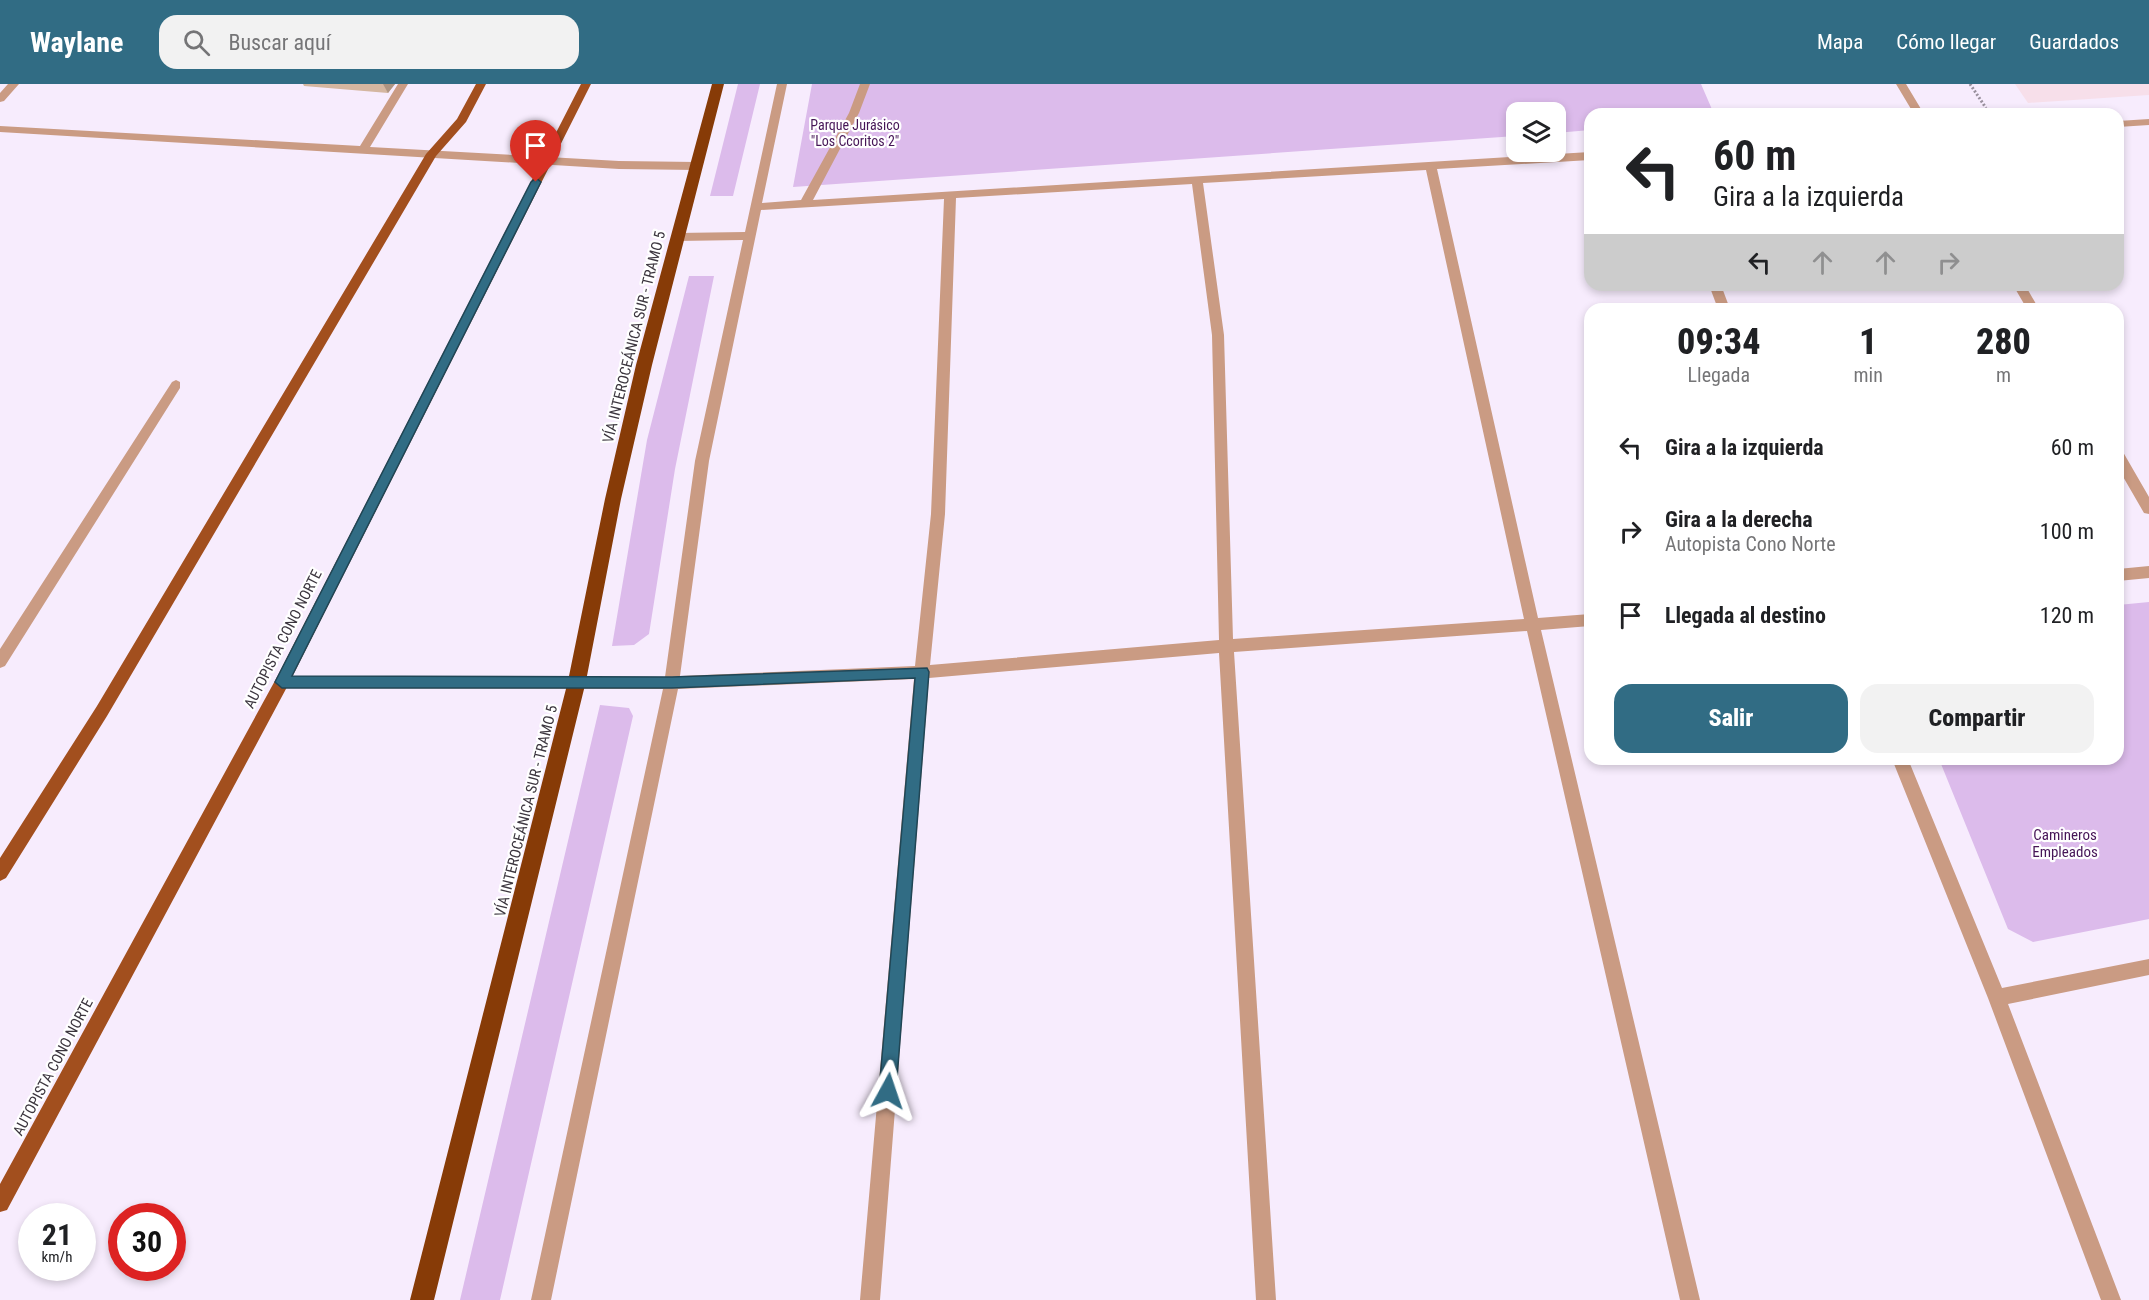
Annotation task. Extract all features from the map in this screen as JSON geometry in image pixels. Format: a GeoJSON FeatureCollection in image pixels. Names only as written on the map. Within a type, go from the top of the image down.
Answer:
{"type":"FeatureCollection","features":[{"type":"Feature","properties":{"kind":"highway","name":"VÍA INTEROCEÁNICA SUR - TRAMO 5"},"geometry":{"type":"LineString","coordinates":[[422,1300],[577,681],[613,500],[677,237],[718,84]]}},
{"type":"Feature","properties":{"kind":"main road"},"geometry":{"type":"LineString","coordinates":[[0,873],[102,711],[432,154],[462,120],[482,84]]}},
{"type":"Feature","properties":{"kind":"main road","name":"AUTOPISTA CONO NORTE"},"geometry":{"type":"LineString","coordinates":[[0,1203],[282,682],[586,84]]}},
{"type":"Feature","properties":{"kind":"street"},"geometry":{"type":"LineString","coordinates":[[0,99],[14,84]]}},
{"type":"Feature","properties":{"kind":"street"},"geometry":{"type":"LineString","coordinates":[[363,150],[404,84]]}},
{"type":"Feature","properties":{"kind":"street"},"geometry":{"type":"LineString","coordinates":[[541,1300],[672,682],[702,461],[782,84]]}},
{"type":"Feature","properties":{"kind":"street"},"geometry":{"type":"LineString","coordinates":[[805,204],[854,113],[865,84]]}},
{"type":"Feature","properties":{"kind":"street"},"geometry":{"type":"LineString","coordinates":[[1901,84],[1915,108]]}},
{"type":"Feature","properties":{"kind":"street"},"geometry":{"type":"LineString","coordinates":[[2124,124],[2149,122]]}},
{"type":"Feature","properties":{"kind":"street"},"geometry":{"type":"LineString","coordinates":[[0,129],[546,161],[696,166]]}},
{"type":"Feature","properties":{"kind":"street"},"geometry":{"type":"LineString","coordinates":[[755,207],[1584,156]]}},
{"type":"Feature","properties":{"kind":"street"},"geometry":{"type":"LineString","coordinates":[[1431,167],[1533,625],[1690,1300]]}},
{"type":"Feature","properties":{"kind":"street"},"geometry":{"type":"LineString","coordinates":[[1197,179],[1218,334],[1226,646],[1266,1300]]}},
{"type":"Feature","properties":{"kind":"street"},"geometry":{"type":"LineString","coordinates":[[870,1300],[922,672],[938,514],[950,196]]}},
{"type":"Feature","properties":{"kind":"street"},"geometry":{"type":"LineString","coordinates":[[677,237],[749,236]]}},
{"type":"Feature","properties":{"kind":"street"},"geometry":{"type":"LineString","coordinates":[[0,661],[176,385]]}},
{"type":"Feature","properties":{"kind":"street"},"geometry":{"type":"LineString","coordinates":[[2124,466],[2149,509]]}},
{"type":"Feature","properties":{"kind":"street"},"geometry":{"type":"LineString","coordinates":[[2124,575],[2149,573]]}},
{"type":"Feature","properties":{"kind":"street"},"geometry":{"type":"LineString","coordinates":[[282,682],[672,682],[922,672],[1226,646],[1584,621]]}},
{"type":"Feature","properties":{"kind":"street"},"geometry":{"type":"LineString","coordinates":[[1902,765],[1997,998],[2111,1300]]}},
{"type":"Feature","properties":{"kind":"street"},"geometry":{"type":"LineString","coordinates":[[1997,998],[2149,967]]}},
{"type":"Feature","properties":{"kind":"path"},"geometry":{"type":"LineString","coordinates":[[1970,84],[1986,108]]}},
{"type":"Feature","properties":{"kind":"shaded area"},"geometry":{"type":"Polygon","coordinates":[[[2015,84],[2149,84],[2149,95],[2028,103],[2015,84]]]}},
{"type":"Feature","properties":{"kind":"green space"},"geometry":{"type":"Polygon","coordinates":[[[738,84],[760,84],[733,196],[710,196],[738,84]]]}},
{"type":"Feature","properties":{"kind":"green space","name":"Parque Jurásico \"Los Ccoritos 2\""},"geometry":{"type":"Polygon","coordinates":[[[812,84],[1701,84],[1711,108],[1584,108],[1584,131],[1566,132],[1566,102],[1506,102],[1506,137],[793,187],[812,84]]]}},
{"type":"Feature","properties":{"kind":"green space"},"geometry":{"type":"Polygon","coordinates":[[[689,276],[714,276],[675,469],[649,634],[634,645],[612,646],[647,440],[689,276]]]}},
{"type":"Feature","properties":{"kind":"green space","name":"Camineros Empleados"},"geometry":{"type":"Polygon","coordinates":[[[2149,602],[2149,919],[2033,942],[2008,929],[1941,765],[2124,765],[2124,604],[2149,602]]]}},
{"type":"Feature","properties":{"kind":"green space"},"geometry":{"type":"Polygon","coordinates":[[[600,705],[629,708],[633,716],[500,1300],[460,1300],[600,705]]]}},
{"type":"Feature","properties":{"kind":"route"},"geometry":{"type":"LineString","coordinates":[[536,182],[282,682],[672,682],[922,672],[888,1091]]}}]}
